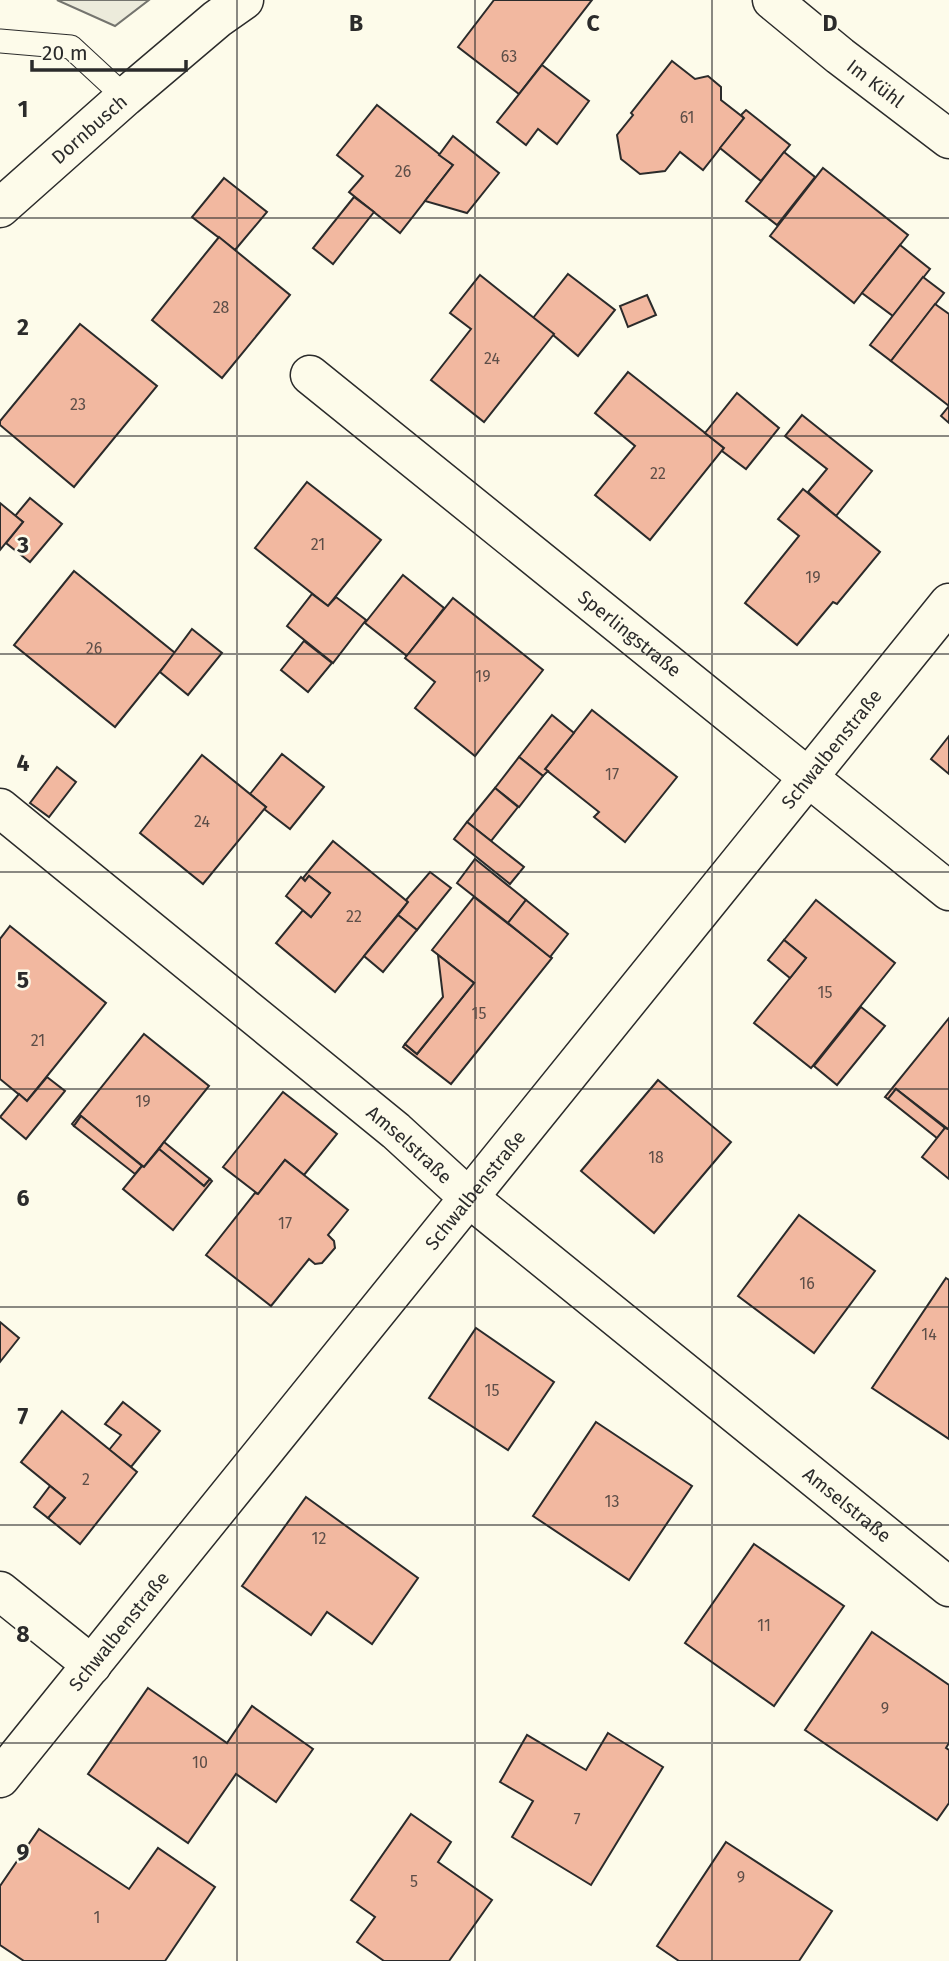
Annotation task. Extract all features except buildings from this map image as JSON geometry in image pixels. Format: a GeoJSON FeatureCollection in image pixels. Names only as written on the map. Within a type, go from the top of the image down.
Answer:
{"type":"FeatureCollection","features":[{"type":"Feature","properties":{"kind":"street","name":"Dornbusch"},"geometry":{"type":"LineString","coordinates":[[0,208],[125,97],[217,19],[244,0]]}},
{"type":"Feature","properties":{"kind":"street","name":"Im Kühl"},"geometry":{"type":"LineString","coordinates":[[772,0],[949,139]]}},
{"type":"Feature","properties":{"kind":"street","name":"Sperlingstraße"},"geometry":{"type":"LineString","coordinates":[[310,375],[949,891]]}},
{"type":"Feature","properties":{"kind":"street","name":"Schwalbenstraße"},"geometry":{"type":"LineString","coordinates":[[0,1778],[949,603]]}},
{"type":"Feature","properties":{"kind":"street","name":"Amselstraße"},"geometry":{"type":"LineString","coordinates":[[0,808],[396,1131],[468,1197],[949,1587]]}},
{"type":"Feature","properties":{"kind":"street"},"geometry":{"type":"LineString","coordinates":[[0,1591],[92,1665]]}},
{"type":"Feature","properties":{"kind":"lane"},"geometry":{"type":"LineString","coordinates":[[0,41],[71,47],[125,97]]}},
{"type":"Feature","properties":{"kind":"shaded area"},"geometry":{"type":"Polygon","coordinates":[[[57,0],[149,0],[115,26],[57,0]]]}}]}
